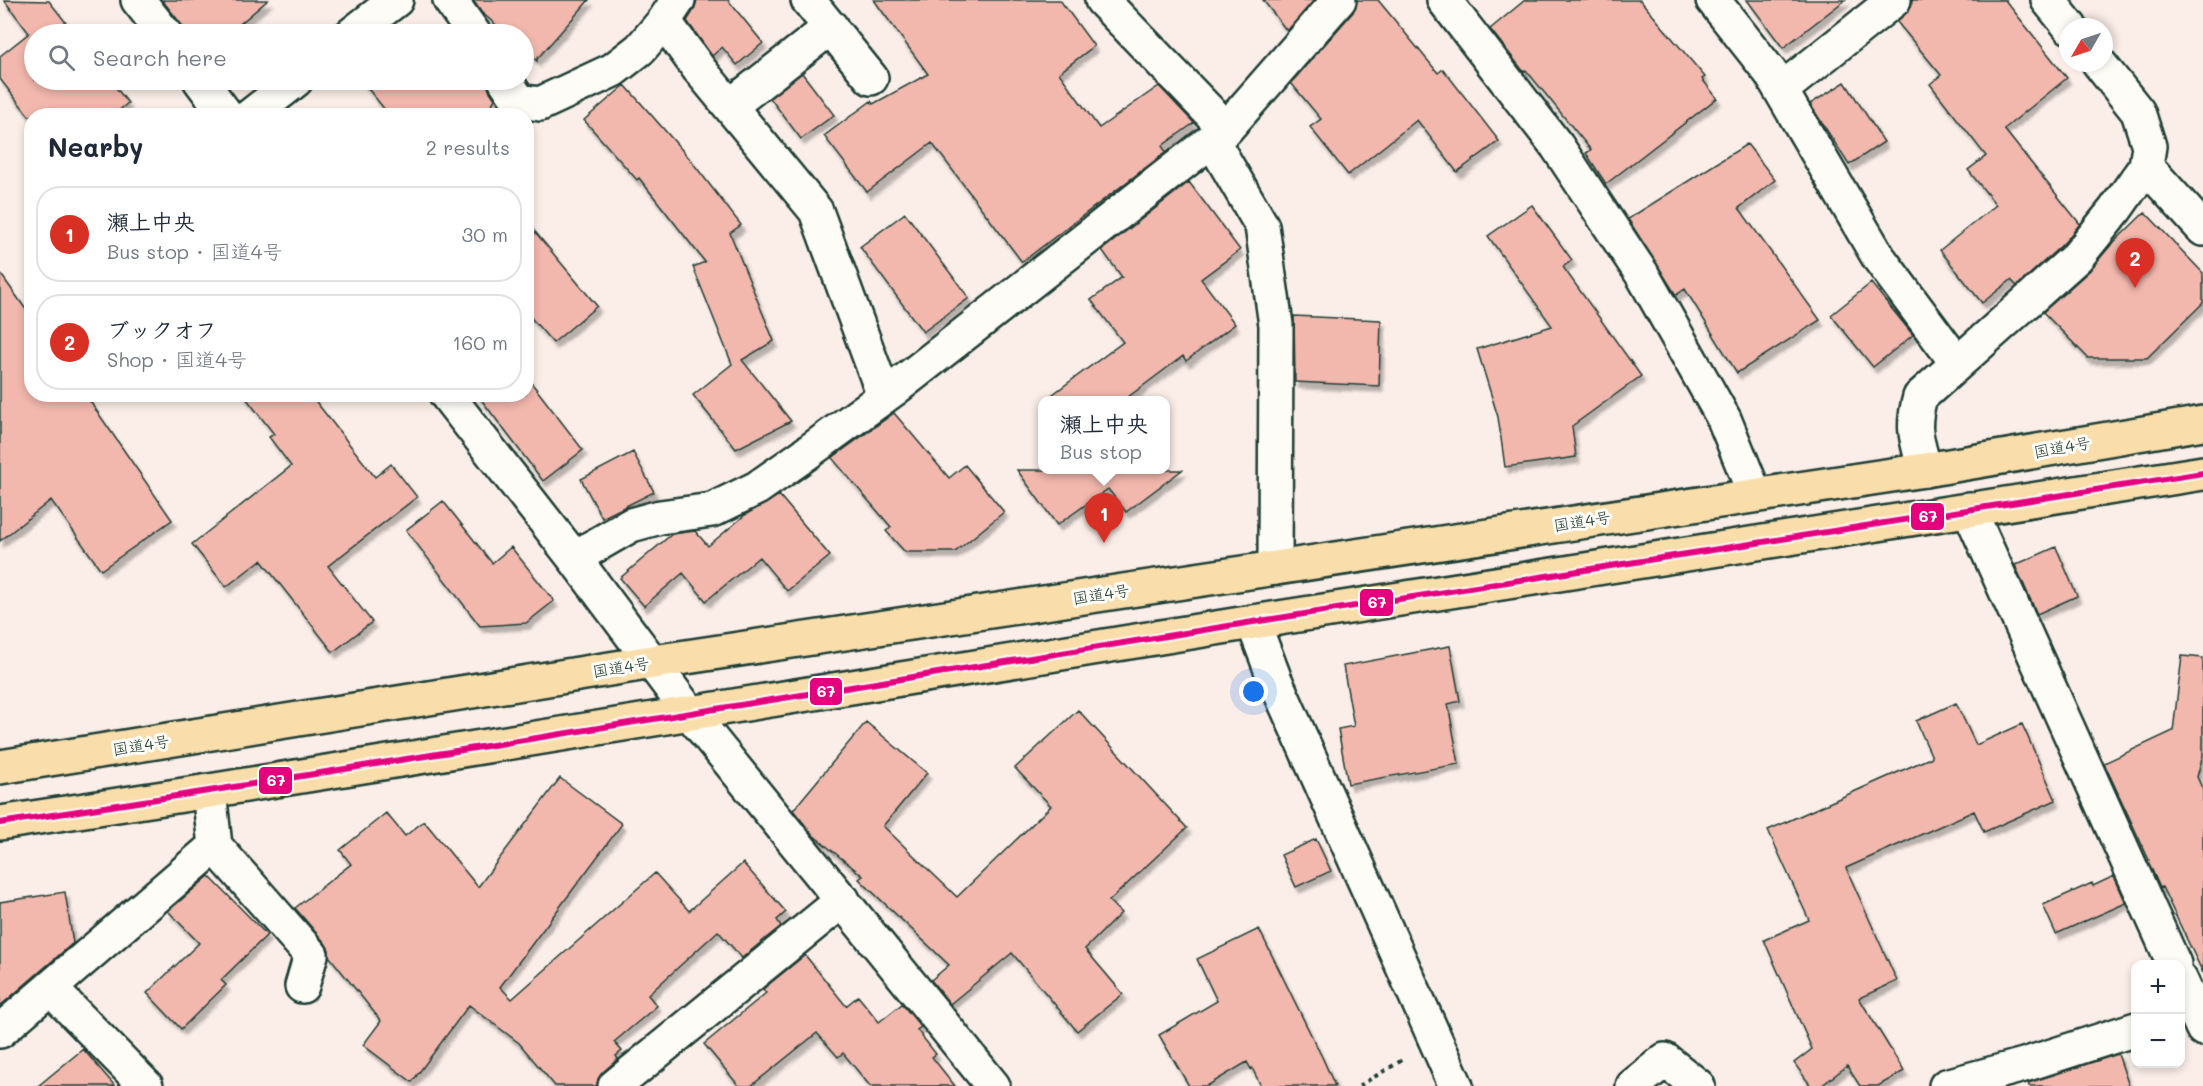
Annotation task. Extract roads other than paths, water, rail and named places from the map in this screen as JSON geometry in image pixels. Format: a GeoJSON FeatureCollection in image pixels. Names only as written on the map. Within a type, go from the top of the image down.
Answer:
{"type":"FeatureCollection","features":[{"type":"Feature","properties":{"kind":"highway","name":"国道4号"},"geometry":{"type":"LineString","coordinates":[[0,768],[653,662],[1925,470],[2203,423]]}},
{"type":"Feature","properties":{"kind":"highway"},"geometry":{"type":"LineString","coordinates":[[0,823],[1969,508],[2203,473]]}},
{"type":"Feature","properties":{"kind":"street"},"geometry":{"type":"LineString","coordinates":[[138,0],[157,24]]}},
{"type":"Feature","properties":{"kind":"street"},"geometry":{"type":"LineString","coordinates":[[365,24],[396,0]]}},
{"type":"Feature","properties":{"kind":"street"},"geometry":{"type":"LineString","coordinates":[[450,0],[467,24]]}},
{"type":"Feature","properties":{"kind":"street"},"geometry":{"type":"LineString","coordinates":[[808,0],[871,78]]}},
{"type":"Feature","properties":{"kind":"street"},"geometry":{"type":"LineString","coordinates":[[1102,0],[1219,135],[1262,226],[1276,325],[1275,568]]}},
{"type":"Feature","properties":{"kind":"street"},"geometry":{"type":"LineString","coordinates":[[574,558],[631,525],[660,516],[712,510],[757,488],[884,396],[1219,135],[1339,0]]}},
{"type":"Feature","properties":{"kind":"street"},"geometry":{"type":"LineString","coordinates":[[1444,0],[1557,146],[1642,274],[1724,419],[1755,495]]}},
{"type":"Feature","properties":{"kind":"street"},"geometry":{"type":"LineString","coordinates":[[1713,0],[1770,72],[1880,258],[1956,363]]}},
{"type":"Feature","properties":{"kind":"street"},"geometry":{"type":"LineString","coordinates":[[1781,90],[1894,0]]}},
{"type":"Feature","properties":{"kind":"street"},"geometry":{"type":"LineString","coordinates":[[2048,0],[2063,18]]}},
{"type":"Feature","properties":{"kind":"street"},"geometry":{"type":"LineString","coordinates":[[512,90],[519,101],[540,104],[613,70],[640,50],[671,10],[699,69],[816,211],[884,396]]}},
{"type":"Feature","properties":{"kind":"street"},"geometry":{"type":"LineString","coordinates":[[730,106],[831,27]]}},
{"type":"Feature","properties":{"kind":"street"},"geometry":{"type":"LineString","coordinates":[[1925,470],[1914,417],[1920,397],[2077,257],[2115,210],[2146,166],[2149,146],[2138,112],[2106,72]]}},
{"type":"Feature","properties":{"kind":"street"},"geometry":{"type":"LineString","coordinates":[[208,90],[221,108]]}},
{"type":"Feature","properties":{"kind":"street"},"geometry":{"type":"LineString","coordinates":[[260,108],[283,90]]}},
{"type":"Feature","properties":{"kind":"street"},"geometry":{"type":"LineString","coordinates":[[2146,166],[2203,229]]}},
{"type":"Feature","properties":{"kind":"street"},"geometry":{"type":"LineString","coordinates":[[452,402],[574,558],[689,712],[993,1086]]}},
{"type":"Feature","properties":{"kind":"street"},"geometry":{"type":"LineString","coordinates":[[1969,508],[2172,960]]}},
{"type":"Feature","properties":{"kind":"street"},"geometry":{"type":"LineString","coordinates":[[1253,622],[1275,680],[1456,1086]]}},
{"type":"Feature","properties":{"kind":"street"},"geometry":{"type":"LineString","coordinates":[[209,791],[215,846],[310,955],[302,986]]}},
{"type":"Feature","properties":{"kind":"street"},"geometry":{"type":"LineString","coordinates":[[0,1031],[215,846]]}},
{"type":"Feature","properties":{"kind":"street"},"geometry":{"type":"LineString","coordinates":[[615,1086],[843,900]]}},
{"type":"Feature","properties":{"kind":"street"},"geometry":{"type":"LineString","coordinates":[[51,988],[146,1086]]}},
{"type":"Feature","properties":{"kind":"street"},"geometry":{"type":"LineString","coordinates":[[2185,989],[2195,1015]]}},
{"type":"Feature","properties":{"kind":"street"},"geometry":{"type":"LineString","coordinates":[[1953,1085],[2131,1031]]}},
{"type":"Feature","properties":{"kind":"street"},"geometry":{"type":"LineString","coordinates":[[1633,1086],[1665,1060],[1698,1086]]}},
{"type":"Feature","properties":{"kind":"place","name":"ブックオフ"},"geometry":{"type":"Point","coordinates":[2135,288]}},
{"type":"Feature","properties":{"kind":"place","name":"瀬上中央"},"geometry":{"type":"Point","coordinates":[1104,543]}}]}
